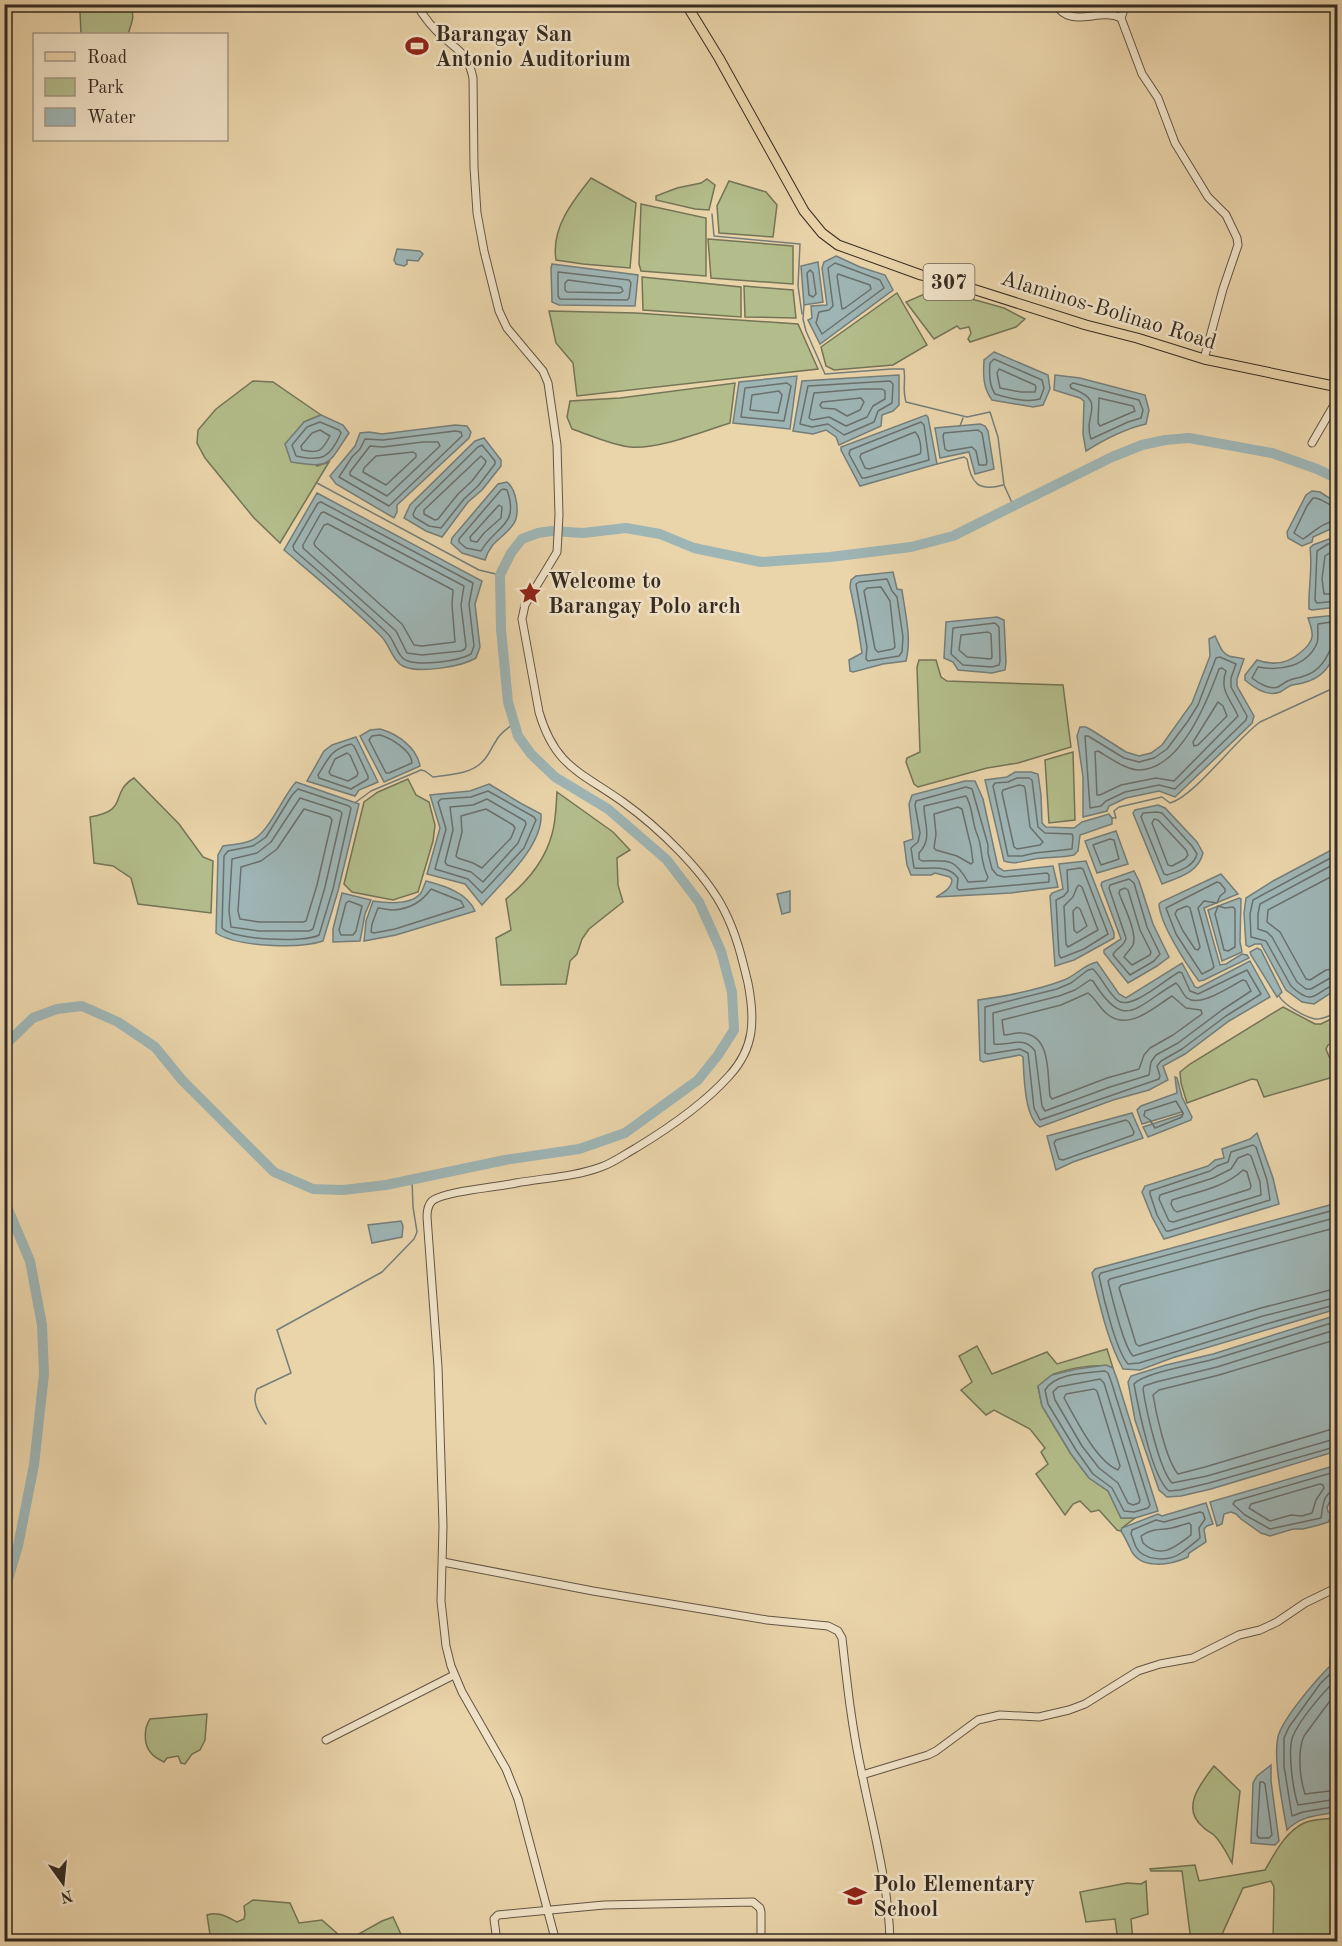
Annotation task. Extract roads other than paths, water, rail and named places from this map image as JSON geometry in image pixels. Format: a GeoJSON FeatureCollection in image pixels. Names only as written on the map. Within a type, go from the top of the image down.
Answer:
{"type":"FeatureCollection","features":[{"type":"Feature","properties":{"kind":"main road","name":"Alaminos-Bolinao Road"},"geometry":{"type":"LineString","coordinates":[[686,4],[719,58],[804,212],[814,225],[832,241],[921,275],[1204,359],[1337,384]]}},
{"type":"Feature","properties":{"kind":"street"},"geometry":{"type":"LineString","coordinates":[[416,4],[428,23],[463,53],[470,66],[473,78],[474,167],[480,234],[503,320],[543,371],[548,383],[557,445],[557,552],[525,605],[522,619],[539,712],[548,739],[560,755],[579,773],[622,801],[644,819],[704,879],[723,908],[738,943],[749,990],[752,1026],[750,1042],[743,1060],[724,1082],[677,1122],[617,1160],[580,1172],[454,1193],[432,1201],[428,1207],[427,1225],[438,1368],[443,1562],[441,1589],[446,1646],[454,1675],[506,1768],[518,1799],[556,1941]]}},
{"type":"Feature","properties":{"kind":"street"},"geometry":{"type":"LineString","coordinates":[[1056,4],[1062,14],[1072,17],[1116,15],[1121,18],[1142,74],[1158,98],[1175,142],[1205,193],[1227,215],[1238,238],[1238,245],[1204,359]]}},
{"type":"Feature","properties":{"kind":"street"},"geometry":{"type":"LineString","coordinates":[[1121,18],[1126,4]]}},
{"type":"Feature","properties":{"kind":"street"},"geometry":{"type":"LineString","coordinates":[[1312,442],[1338,398]]}},
{"type":"Feature","properties":{"kind":"street"},"geometry":{"type":"LineString","coordinates":[[443,1562],[593,1591],[767,1620],[835,1628],[842,1638],[850,1713],[885,1891],[890,1941]]}},
{"type":"Feature","properties":{"kind":"street"},"geometry":{"type":"LineString","coordinates":[[862,1775],[928,1755],[973,1723],[984,1718],[1000,1715],[1039,1717],[1085,1704],[1138,1671],[1193,1658],[1239,1635],[1260,1630],[1338,1587]]}},
{"type":"Feature","properties":{"kind":"street"},"geometry":{"type":"LineString","coordinates":[[326,1740],[454,1675]]}},
{"type":"Feature","properties":{"kind":"street"},"geometry":{"type":"LineString","coordinates":[[497,1941],[494,1919],[498,1915],[604,1905],[753,1902],[761,1912],[761,1941]]}},
{"type":"Feature","properties":{"kind":"water"},"geometry":{"type":"Polygon","coordinates":[[[397,249],[420,251],[423,254],[418,261],[407,260],[404,266],[396,264],[394,260],[397,249]]]}},
{"type":"Feature","properties":{"kind":"water"},"geometry":{"type":"Polygon","coordinates":[[[836,256],[885,275],[893,290],[820,344],[808,320],[812,318],[811,306],[827,305],[822,268],[824,262],[836,256]]]}},
{"type":"Feature","properties":{"kind":"water"},"geometry":{"type":"Polygon","coordinates":[[[818,262],[823,302],[804,305],[801,266],[818,262]]]}},
{"type":"Feature","properties":{"kind":"water"},"geometry":{"type":"Polygon","coordinates":[[[552,264],[638,275],[635,306],[559,305],[552,302],[552,264]]]}},
{"type":"Feature","properties":{"kind":"water"},"geometry":{"type":"Polygon","coordinates":[[[994,352],[1048,375],[1050,389],[1043,405],[1033,407],[992,400],[985,386],[984,360],[994,352]]]}},
{"type":"Feature","properties":{"kind":"water"},"geometry":{"type":"Polygon","coordinates":[[[899,375],[899,405],[893,411],[882,415],[881,426],[839,445],[836,437],[826,430],[813,434],[793,431],[802,381],[899,375]]]}},
{"type":"Feature","properties":{"kind":"water"},"geometry":{"type":"Polygon","coordinates":[[[1055,375],[1080,378],[1145,395],[1149,410],[1146,424],[1115,435],[1086,451],[1083,434],[1084,401],[1054,390],[1055,375]]]}},
{"type":"Feature","properties":{"kind":"water"},"geometry":{"type":"Polygon","coordinates":[[[797,376],[790,429],[733,423],[739,382],[797,376]]]}},
{"type":"Feature","properties":{"kind":"water"},"geometry":{"type":"Polygon","coordinates":[[[321,415],[343,425],[349,433],[327,462],[314,465],[291,462],[285,444],[304,422],[321,415]]]}},
{"type":"Feature","properties":{"kind":"water"},"geometry":{"type":"Polygon","coordinates":[[[926,415],[937,464],[860,486],[841,447],[926,415]]]}},
{"type":"Feature","properties":{"kind":"water"},"geometry":{"type":"Polygon","coordinates":[[[980,424],[988,431],[994,469],[975,474],[969,452],[940,458],[935,428],[980,424]]]}},
{"type":"Feature","properties":{"kind":"water"},"geometry":{"type":"Polygon","coordinates":[[[455,425],[467,426],[471,432],[469,438],[397,505],[394,518],[336,484],[330,476],[355,446],[360,433],[382,434],[455,425]]]}},
{"type":"Feature","properties":{"kind":"water"},"geometry":{"type":"Polygon","coordinates":[[[484,438],[501,460],[501,466],[482,490],[468,502],[442,537],[404,518],[410,505],[475,441],[484,438]]]}},
{"type":"Feature","properties":{"kind":"water"},"geometry":{"type":"Polygon","coordinates":[[[507,482],[517,503],[515,522],[493,545],[485,560],[462,553],[451,543],[452,538],[498,484],[507,482]]]}},
{"type":"Feature","properties":{"kind":"water"},"geometry":{"type":"Polygon","coordinates":[[[1312,491],[1320,492],[1337,503],[1337,526],[1313,537],[1312,542],[1302,546],[1288,538],[1287,532],[1306,495],[1312,491]]]}},
{"type":"Feature","properties":{"kind":"water"},"geometry":{"type":"Polygon","coordinates":[[[317,493],[482,581],[475,604],[480,647],[476,658],[461,664],[431,669],[412,669],[401,665],[380,635],[284,550],[317,493]]]}},
{"type":"Feature","properties":{"kind":"water"},"geometry":{"type":"Polygon","coordinates":[[[1337,536],[1337,607],[1309,609],[1310,548],[1337,536]]]}},
{"type":"Feature","properties":{"kind":"water"},"geometry":{"type":"Polygon","coordinates":[[[893,572],[897,589],[902,590],[906,617],[908,652],[906,661],[850,671],[849,660],[862,653],[850,587],[851,580],[856,576],[893,572]]]}},
{"type":"Feature","properties":{"kind":"water"},"geometry":{"type":"Polygon","coordinates":[[[1337,615],[1338,636],[1334,655],[1324,672],[1316,678],[1275,693],[1261,691],[1245,680],[1245,675],[1257,660],[1280,663],[1291,659],[1305,649],[1312,637],[1308,618],[1337,615]]]}},
{"type":"Feature","properties":{"kind":"water"},"geometry":{"type":"Polygon","coordinates":[[[997,617],[1004,620],[1005,670],[992,673],[958,670],[953,662],[944,658],[946,622],[997,617]]]}},
{"type":"Feature","properties":{"kind":"water"},"geometry":{"type":"Polygon","coordinates":[[[1215,636],[1226,655],[1244,659],[1237,686],[1254,716],[1252,723],[1175,797],[1159,791],[1126,798],[1109,806],[1107,811],[1083,817],[1083,777],[1077,736],[1080,727],[1086,727],[1126,752],[1139,756],[1151,753],[1162,745],[1192,703],[1210,656],[1209,639],[1215,636]]]}},
{"type":"Feature","properties":{"kind":"water"},"geometry":{"type":"Polygon","coordinates":[[[380,729],[406,743],[415,753],[420,766],[384,782],[360,736],[370,730],[380,729]]]}},
{"type":"Feature","properties":{"kind":"water"},"geometry":{"type":"Polygon","coordinates":[[[356,737],[378,782],[359,790],[355,796],[307,781],[324,751],[332,745],[356,737]]]}},
{"type":"Feature","properties":{"kind":"water"},"geometry":{"type":"Polygon","coordinates":[[[1015,772],[1038,774],[1042,823],[1046,827],[1074,828],[1082,822],[1109,814],[1112,824],[1080,835],[1078,851],[1074,855],[1015,863],[1004,861],[985,780],[1007,777],[1015,772]]]}},
{"type":"Feature","properties":{"kind":"water"},"geometry":{"type":"Polygon","coordinates":[[[965,781],[975,781],[983,799],[998,867],[1004,871],[1053,866],[1058,887],[1011,893],[936,897],[950,886],[952,880],[950,877],[935,873],[911,875],[907,865],[904,842],[913,839],[909,804],[912,795],[965,781]]]}},
{"type":"Feature","properties":{"kind":"water"},"geometry":{"type":"Polygon","coordinates":[[[296,782],[359,804],[338,891],[323,941],[285,946],[253,944],[226,938],[216,933],[218,855],[223,846],[247,842],[257,837],[296,782]]]}},
{"type":"Feature","properties":{"kind":"water"},"geometry":{"type":"Polygon","coordinates":[[[489,784],[541,814],[540,826],[528,851],[510,875],[482,905],[465,884],[427,874],[440,828],[430,795],[470,791],[489,784]]]}},
{"type":"Feature","properties":{"kind":"water"},"geometry":{"type":"Polygon","coordinates":[[[1158,805],[1165,808],[1197,842],[1203,853],[1192,870],[1162,884],[1133,813],[1135,810],[1158,805]]]}},
{"type":"Feature","properties":{"kind":"water"},"geometry":{"type":"Polygon","coordinates":[[[1116,831],[1128,864],[1097,873],[1085,841],[1116,831]]]}},
{"type":"Feature","properties":{"kind":"water"},"geometry":{"type":"Polygon","coordinates":[[[1337,847],[1337,989],[1314,1004],[1302,1002],[1286,990],[1261,944],[1249,947],[1246,945],[1244,913],[1246,898],[1337,847]]]}},
{"type":"Feature","properties":{"kind":"water"},"geometry":{"type":"Polygon","coordinates":[[[1086,861],[1114,938],[1074,960],[1055,966],[1050,896],[1063,889],[1059,864],[1086,861]]]}},
{"type":"Feature","properties":{"kind":"water"},"geometry":{"type":"Polygon","coordinates":[[[1134,871],[1153,924],[1169,957],[1128,983],[1104,953],[1104,950],[1121,939],[1101,885],[1102,882],[1134,871]]]}},
{"type":"Feature","properties":{"kind":"water"},"geometry":{"type":"Polygon","coordinates":[[[1221,874],[1238,894],[1204,908],[1220,965],[1242,954],[1249,958],[1199,981],[1169,933],[1159,904],[1221,874]]]}},
{"type":"Feature","properties":{"kind":"water"},"geometry":{"type":"Polygon","coordinates":[[[426,881],[461,894],[475,911],[396,935],[364,941],[366,921],[373,901],[391,903],[416,898],[423,890],[426,881]]]}},
{"type":"Feature","properties":{"kind":"water"},"geometry":{"type":"Polygon","coordinates":[[[790,891],[790,912],[782,914],[777,894],[790,891]]]}},
{"type":"Feature","properties":{"kind":"water"},"geometry":{"type":"Polygon","coordinates":[[[342,893],[371,900],[365,914],[360,941],[333,942],[333,929],[342,893]]]}},
{"type":"Feature","properties":{"kind":"water"},"geometry":{"type":"Polygon","coordinates":[[[1241,899],[1240,942],[1242,952],[1222,961],[1208,910],[1241,899]]]}},
{"type":"Feature","properties":{"kind":"water"},"geometry":{"type":"Polygon","coordinates":[[[1257,948],[1261,950],[1282,992],[1277,997],[1251,955],[1250,952],[1257,948]]]}},
{"type":"Feature","properties":{"kind":"water"},"geometry":{"type":"Polygon","coordinates":[[[1250,961],[1270,997],[1229,1021],[1185,1054],[1163,1066],[1168,1080],[1149,1090],[1113,1100],[1040,1127],[1031,1115],[1028,1105],[1023,1057],[1020,1055],[983,1062],[980,1060],[978,1000],[1054,984],[1097,962],[1119,994],[1126,998],[1182,963],[1195,987],[1198,988],[1250,961]]]}},
{"type":"Feature","properties":{"kind":"water"},"geometry":{"type":"Polygon","coordinates":[[[1175,1077],[1192,1117],[1191,1120],[1148,1137],[1143,1127],[1183,1114],[1182,1112],[1142,1124],[1137,1110],[1141,1106],[1177,1093],[1175,1077]]]}},
{"type":"Feature","properties":{"kind":"water"},"geometry":{"type":"Polygon","coordinates":[[[1132,1113],[1143,1138],[1056,1170],[1047,1136],[1132,1113]]]}},
{"type":"Feature","properties":{"kind":"water"},"geometry":{"type":"Polygon","coordinates":[[[1257,1133],[1273,1178],[1279,1204],[1164,1239],[1142,1192],[1145,1186],[1208,1166],[1215,1160],[1224,1158],[1222,1149],[1250,1139],[1257,1133]]]}},
{"type":"Feature","properties":{"kind":"water"},"geometry":{"type":"Polygon","coordinates":[[[1337,1203],[1337,1309],[1172,1358],[1140,1370],[1123,1369],[1104,1322],[1092,1273],[1095,1269],[1337,1203]]]}},
{"type":"Feature","properties":{"kind":"water"},"geometry":{"type":"Polygon","coordinates":[[[401,1221],[402,1237],[372,1243],[368,1225],[401,1221]]]}},
{"type":"Feature","properties":{"kind":"water"},"geometry":{"type":"Polygon","coordinates":[[[1337,1315],[1337,1451],[1181,1496],[1167,1497],[1159,1490],[1135,1420],[1128,1382],[1131,1376],[1213,1354],[1337,1315]]]}},
{"type":"Feature","properties":{"kind":"water"},"geometry":{"type":"Polygon","coordinates":[[[1106,1365],[1113,1368],[1117,1379],[1158,1511],[1135,1518],[1121,1518],[1108,1491],[1089,1478],[1071,1454],[1042,1406],[1038,1386],[1052,1375],[1106,1365]]]}},
{"type":"Feature","properties":{"kind":"water"},"geometry":{"type":"Polygon","coordinates":[[[1337,1465],[1337,1490],[1327,1507],[1328,1512],[1332,1512],[1333,1515],[1328,1522],[1270,1536],[1261,1533],[1231,1512],[1224,1514],[1222,1524],[1217,1526],[1210,1502],[1337,1465]]]}},
{"type":"Feature","properties":{"kind":"water"},"geometry":{"type":"Polygon","coordinates":[[[1206,1503],[1213,1524],[1204,1529],[1206,1542],[1181,1560],[1156,1564],[1140,1560],[1134,1555],[1121,1531],[1122,1528],[1158,1514],[1162,1516],[1206,1503]]]}},
{"type":"Feature","properties":{"kind":"water"},"geometry":{"type":"Polygon","coordinates":[[[1337,1649],[1337,1812],[1304,1819],[1287,1830],[1278,1770],[1278,1737],[1293,1710],[1330,1666],[1330,1656],[1337,1649]]]}},
{"type":"Feature","properties":{"kind":"water"},"geometry":{"type":"Polygon","coordinates":[[[1271,1765],[1279,1841],[1275,1845],[1251,1843],[1253,1783],[1257,1776],[1271,1765]]]}},
{"type":"Feature","properties":{"kind":"waterway"},"geometry":{"type":"LineString","coordinates":[[712,214],[714,236],[800,244],[798,286],[802,314]]}},
{"type":"Feature","properties":{"kind":"waterway"},"geometry":{"type":"LineString","coordinates":[[804,305],[803,319],[806,331],[825,374],[904,369],[906,402],[967,417],[990,412],[998,437],[1004,485],[1013,505]]}},
{"type":"Feature","properties":{"kind":"waterway"},"geometry":{"type":"LineString","coordinates":[[960,426],[963,418]]}},
{"type":"Feature","properties":{"kind":"waterway"},"geometry":{"type":"LineString","coordinates":[[4,1046],[33,1018],[57,1009],[82,1006],[118,1022],[155,1047],[182,1080],[274,1172],[313,1189],[343,1190],[386,1185],[505,1160],[579,1149],[625,1133],[698,1080],[718,1055],[734,1030],[732,992],[721,951],[699,902],[667,860],[608,809],[555,777],[531,754],[518,736],[508,702],[501,629],[500,575],[511,553],[522,539],[552,531],[583,533],[626,528],[660,534],[694,548],[761,562],[830,557],[911,547],[953,536],[1112,457],[1142,445],[1189,438],[1272,453],[1338,479]]}},
{"type":"Feature","properties":{"kind":"waterway"},"geometry":{"type":"LineString","coordinates":[[937,464],[964,457],[967,459],[971,474],[977,484],[987,487],[1003,485]]}},
{"type":"Feature","properties":{"kind":"waterway"},"geometry":{"type":"LineString","coordinates":[[317,483],[479,570],[500,575]]}},
{"type":"Feature","properties":{"kind":"waterway"},"geometry":{"type":"LineString","coordinates":[[1112,818],[1116,818],[1114,811],[1119,807],[1162,797],[1170,803],[1180,798],[1203,779],[1260,722],[1338,686]]}},
{"type":"Feature","properties":{"kind":"waterway"},"geometry":{"type":"LineString","coordinates":[[356,802],[371,791],[421,770],[433,777],[473,769],[485,759],[499,736],[513,724]]}},
{"type":"Feature","properties":{"kind":"waterway"},"geometry":{"type":"LineString","coordinates":[[1279,996],[1295,1010],[1315,1019],[1338,1012]]}},
{"type":"Feature","properties":{"kind":"waterway"},"geometry":{"type":"LineString","coordinates":[[266,1424],[255,1403],[257,1389],[291,1373],[277,1330],[382,1272],[414,1239],[417,1232],[412,1179]]}},
{"type":"Feature","properties":{"kind":"waterway"},"geometry":{"type":"LineString","coordinates":[[4,1200],[30,1261],[42,1325],[44,1374],[34,1465],[18,1546],[4,1592]]}},
{"type":"Feature","properties":{"kind":"place","name":"Barangay San Antonio Auditorium"},"geometry":{"type":"Point","coordinates":[417,46]}},
{"type":"Feature","properties":{"kind":"place","name":"Welcome to Barangay Polo arch"},"geometry":{"type":"Point","coordinates":[530,593]}},
{"type":"Feature","properties":{"kind":"place","name":"Polo Elementary School"},"geometry":{"type":"Point","coordinates":[855,1896]}}]}
